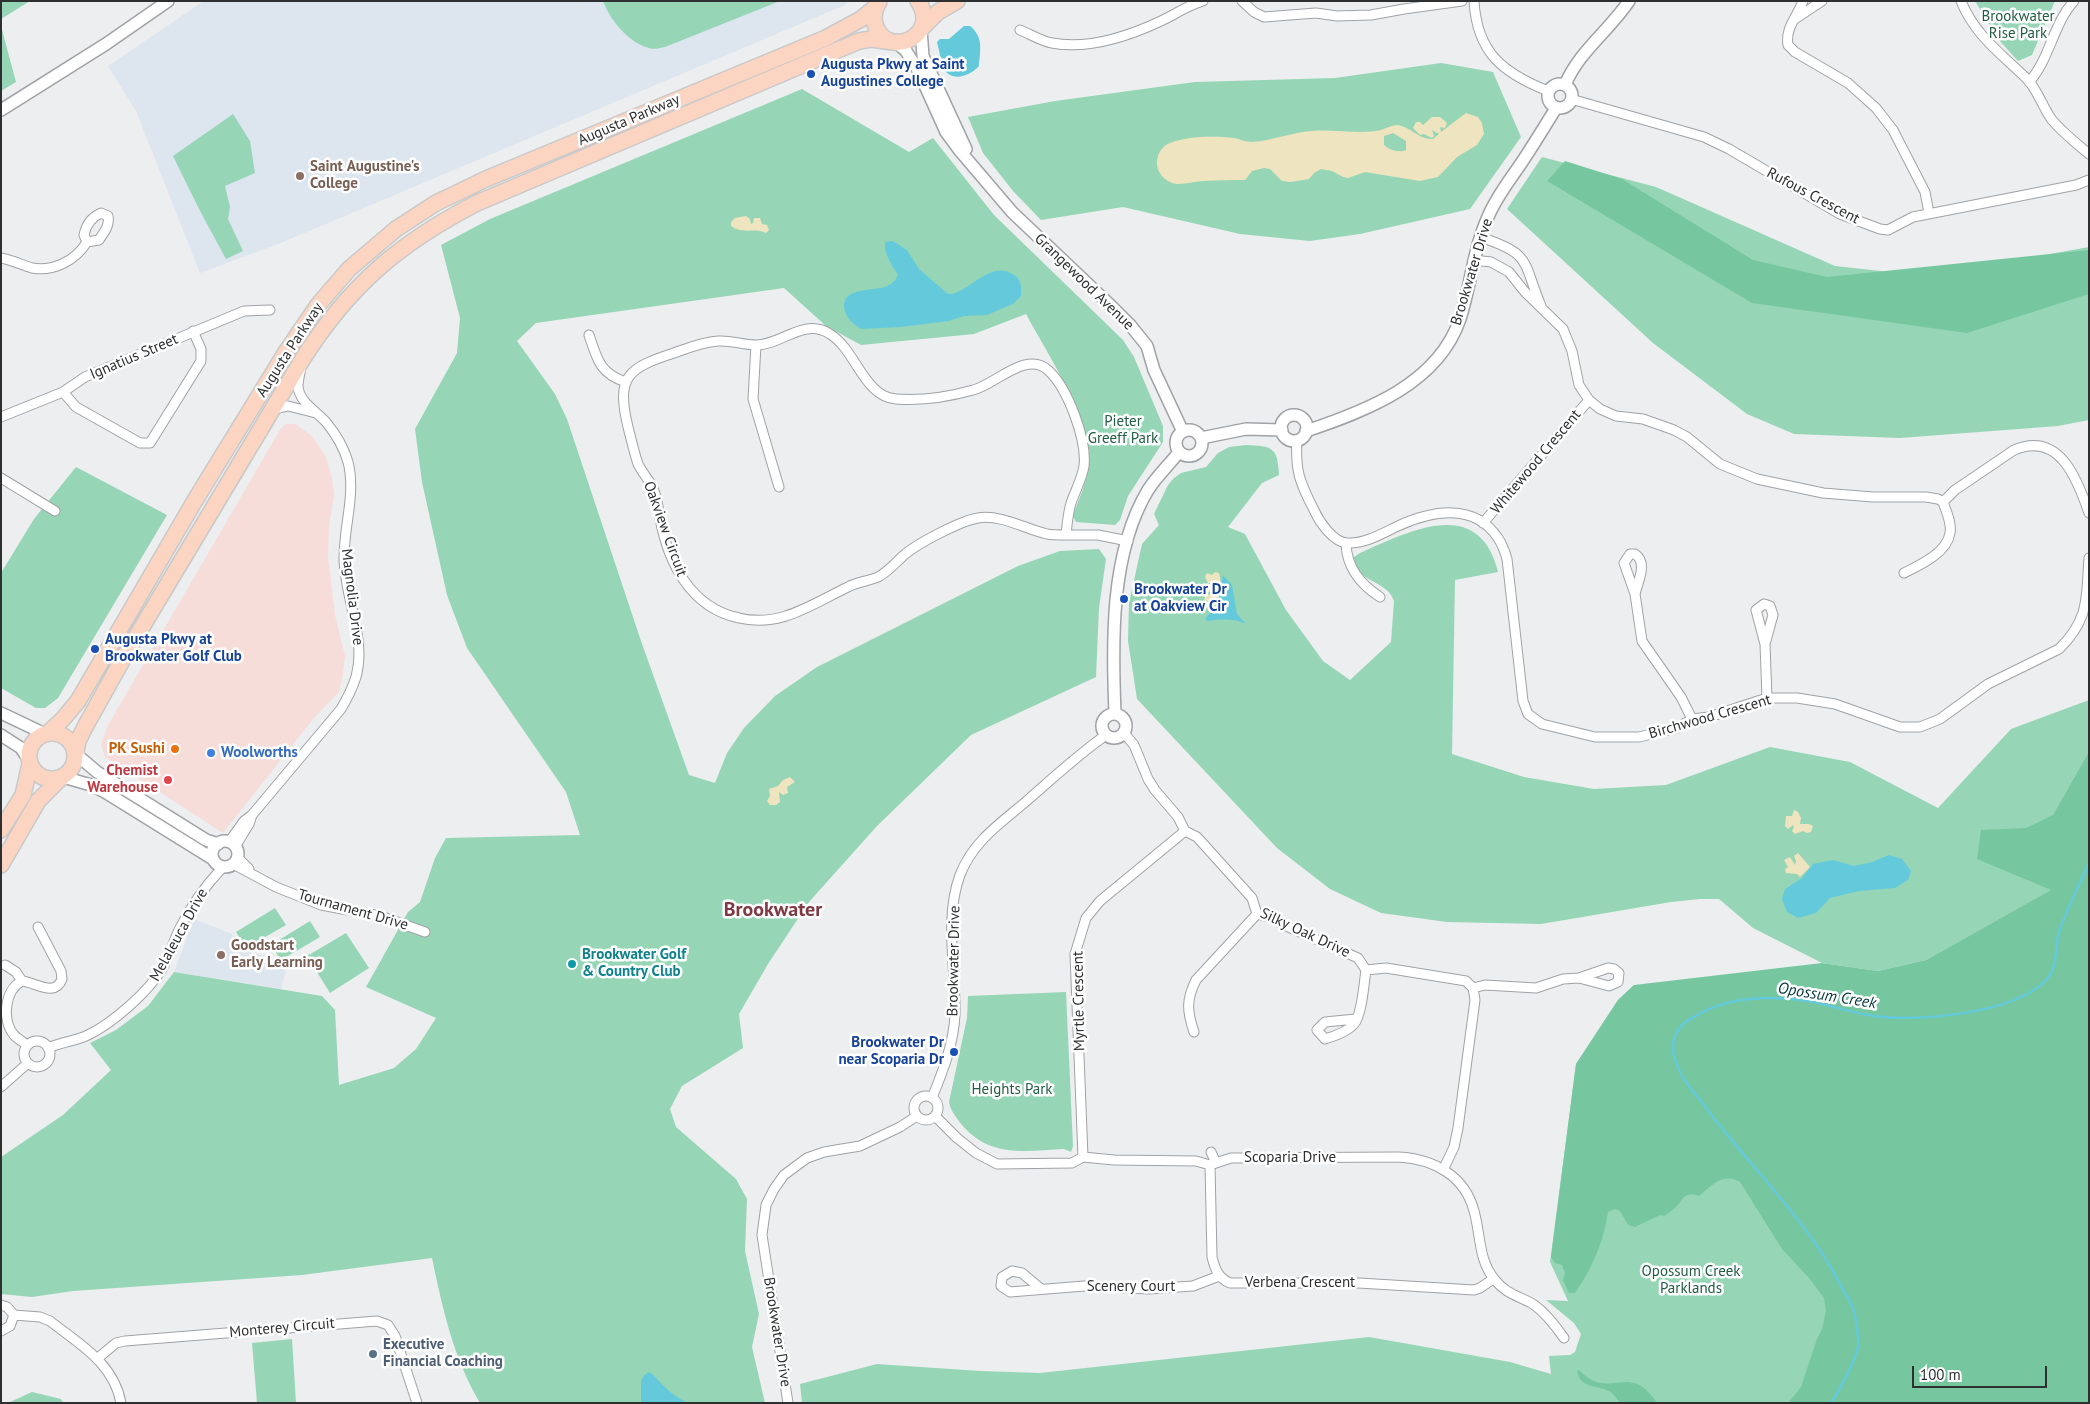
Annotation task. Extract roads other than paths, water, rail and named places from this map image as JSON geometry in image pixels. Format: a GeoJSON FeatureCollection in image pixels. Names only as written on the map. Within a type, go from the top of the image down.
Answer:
{"type":"FeatureCollection","features":[{"type":"Feature","properties":{"kind":"main road"},"geometry":{"type":"LineString","coordinates":[[918,1],[924,14],[922,29]]}},
{"type":"Feature","properties":{"kind":"main road"},"geometry":{"type":"LineString","coordinates":[[878,3],[874,20],[876,28],[886,39],[894,42],[910,40],[938,12],[957,1]]}},
{"type":"Feature","properties":{"kind":"main road","name":"Augusta Parkway"},"geometry":{"type":"LineString","coordinates":[[46,734],[63,719],[78,701],[300,328],[349,269],[396,229],[436,203],[495,176],[826,38],[860,19],[878,3]]}},
{"type":"Feature","properties":{"kind":"main road","name":"Augusta Parkway"},"geometry":{"type":"LineString","coordinates":[[76,753],[78,741],[86,725],[124,657],[317,336],[348,297],[391,256],[437,223],[477,203],[859,41],[871,39],[894,42]]}},
{"type":"Feature","properties":{"kind":"main road"},"geometry":{"type":"LineString","coordinates":[[1,830],[23,795],[30,762],[30,748],[34,741],[46,734],[56,733],[69,739],[76,753],[73,768],[38,801],[1,865]]}},
{"type":"Feature","properties":{"kind":"main road"},"geometry":{"type":"LineString","coordinates":[[30,762],[39,776],[53,780],[62,778]]}},
{"type":"Feature","properties":{"kind":"street"},"geometry":{"type":"LineString","coordinates":[[1,110],[106,44],[168,1]]}},
{"type":"Feature","properties":{"kind":"street"},"geometry":{"type":"LineString","coordinates":[[1020,30],[1049,43],[1065,45],[1094,43],[1124,36],[1161,21],[1191,4],[1203,1]]}},
{"type":"Feature","properties":{"kind":"street"},"geometry":{"type":"LineString","coordinates":[[1242,1],[1254,12],[1264,17],[1316,13],[1337,16],[1372,15],[1404,8],[1462,1]]}},
{"type":"Feature","properties":{"kind":"street"},"geometry":{"type":"LineString","coordinates":[[1474,1],[1475,17],[1484,44],[1497,61],[1521,80],[1548,91]]}},
{"type":"Feature","properties":{"kind":"street"},"geometry":{"type":"LineString","coordinates":[[1565,85],[1571,70],[1630,1]]}},
{"type":"Feature","properties":{"kind":"street"},"geometry":{"type":"LineString","coordinates":[[1795,20],[1803,1]]}},
{"type":"Feature","properties":{"kind":"street"},"geometry":{"type":"LineString","coordinates":[[1822,1],[1795,20],[1787,29],[1788,45],[1795,52],[1848,83],[1876,108],[1893,130],[1925,192],[1928,213]]}},
{"type":"Feature","properties":{"kind":"street"},"geometry":{"type":"LineString","coordinates":[[1961,1],[1982,37],[1992,49],[2029,82],[2052,120],[2072,141],[2089,154]]}},
{"type":"Feature","properties":{"kind":"street"},"geometry":{"type":"LineString","coordinates":[[2029,82],[2039,67],[2063,15],[2074,1]]}},
{"type":"Feature","properties":{"kind":"street","name":"Grangewood Avenue"},"geometry":{"type":"LineString","coordinates":[[922,29],[924,56],[954,126],[978,171]]}},
{"type":"Feature","properties":{"kind":"street","name":"Grangewood Avenue"},"geometry":{"type":"LineString","coordinates":[[894,42],[906,51],[918,70],[946,132],[978,171],[1012,212],[1131,326],[1146,346],[1154,370],[1183,432]]}},
{"type":"Feature","properties":{"kind":"street"},"geometry":{"type":"LineString","coordinates":[[1557,84],[1565,85],[1571,91],[1571,99],[1564,107],[1556,108],[1550,103],[1548,91],[1557,84]]}},
{"type":"Feature","properties":{"kind":"street","name":"Rufous Crescent"},"geometry":{"type":"LineString","coordinates":[[1571,99],[1704,137],[1729,149],[1840,214],[1880,229],[1888,230],[1903,220],[1928,213],[2076,185],[2089,180]]}},
{"type":"Feature","properties":{"kind":"street","name":"Brookwater Drive"},"geometry":{"type":"LineString","coordinates":[[1306,431],[1330,423],[1391,396],[1416,380],[1434,363],[1449,343],[1459,321],[1480,237],[1498,196],[1540,137],[1556,108]]}},
{"type":"Feature","properties":{"kind":"street"},"geometry":{"type":"LineString","coordinates":[[1480,237],[1512,249],[1523,260],[1528,266],[1533,286],[1543,310]]}},
{"type":"Feature","properties":{"kind":"street"},"geometry":{"type":"LineString","coordinates":[[1,258],[33,268],[52,267],[72,259],[82,250],[87,242]]}},
{"type":"Feature","properties":{"kind":"street"},"geometry":{"type":"LineString","coordinates":[[1473,260],[1491,262],[1509,272],[1525,292],[1563,329],[1572,352],[1579,386],[1589,400],[1600,409],[1616,416],[1643,419],[1674,430],[1687,437],[1720,464],[1757,479],[1823,493],[1873,497],[1926,497],[1943,502],[1949,518],[1950,532],[1945,544],[1929,560],[1904,573]]}},
{"type":"Feature","properties":{"kind":"street","name":"Ignatius Street"},"geometry":{"type":"LineString","coordinates":[[1,417],[63,392],[84,377],[244,310],[270,310]]}},
{"type":"Feature","properties":{"kind":"street"},"geometry":{"type":"LineString","coordinates":[[589,335],[598,362],[616,379],[626,382],[633,372],[644,364],[701,344],[733,341],[756,345],[769,343],[791,333],[809,328],[827,331],[844,345],[867,382],[879,395],[893,400],[941,398],[978,389],[1010,370],[1024,365],[1034,364],[1043,366],[1049,370],[1056,380],[1071,408],[1080,431],[1084,450],[1084,469],[1071,504],[1066,535]]}},
{"type":"Feature","properties":{"kind":"street"},"geometry":{"type":"LineString","coordinates":[[63,392],[76,407],[140,443],[150,443],[202,361],[201,349],[193,331]]}},
{"type":"Feature","properties":{"kind":"street"},"geometry":{"type":"LineString","coordinates":[[756,345],[753,399],[779,487]]}},
{"type":"Feature","properties":{"kind":"street","name":"Magnolia Drive"},"geometry":{"type":"LineString","coordinates":[[226,855],[244,821],[252,815],[341,709],[351,690],[358,668],[358,636],[349,598],[344,559],[351,476],[348,461],[332,430],[304,401],[298,386],[302,360]]}},
{"type":"Feature","properties":{"kind":"street","name":"Oakview Circuit"},"geometry":{"type":"LineString","coordinates":[[626,382],[622,393],[623,405],[635,454],[640,468],[652,486],[657,500],[663,533],[674,564],[686,584],[699,599],[720,612],[737,618],[766,621],[782,618],[804,610],[851,585],[877,578],[905,554],[918,546],[964,522],[980,518],[999,519],[1048,534],[1098,535],[1128,541]]}},
{"type":"Feature","properties":{"kind":"street","name":"Whitewood Crescent"},"geometry":{"type":"LineString","coordinates":[[1484,523],[1589,400]]}},
{"type":"Feature","properties":{"kind":"street"},"geometry":{"type":"LineString","coordinates":[[272,410],[288,406],[316,414]]}},
{"type":"Feature","properties":{"kind":"street"},"geometry":{"type":"LineString","coordinates":[[1295,415],[1305,422],[1306,431],[1303,437],[1297,440],[1289,439],[1282,430],[1284,419],[1295,415]]}},
{"type":"Feature","properties":{"kind":"street"},"geometry":{"type":"LineString","coordinates":[[1201,438],[1246,429],[1282,430]]}},
{"type":"Feature","properties":{"kind":"street"},"geometry":{"type":"LineString","coordinates":[[1115,713],[1115,604],[1128,541],[1149,489],[1179,452],[1177,441],[1183,432],[1192,430],[1201,438],[1202,447],[1197,454],[1188,456],[1179,452]]}},
{"type":"Feature","properties":{"kind":"street"},"geometry":{"type":"LineString","coordinates":[[1297,440],[1296,468],[1318,519],[1333,536],[1346,544],[1348,563],[1364,587],[1380,597]]}},
{"type":"Feature","properties":{"kind":"street"},"geometry":{"type":"LineString","coordinates":[[1943,502],[1955,490],[2014,450],[2036,444],[2056,452],[2062,459],[2080,488],[2089,513]]}},
{"type":"Feature","properties":{"kind":"street"},"geometry":{"type":"LineString","coordinates":[[1,478],[55,511]]}},
{"type":"Feature","properties":{"kind":"street","name":"Birchwood Crescent"},"geometry":{"type":"LineString","coordinates":[[1346,544],[1361,542],[1424,515],[1440,512],[1455,512],[1474,517],[1484,523],[1498,538],[1507,559],[1523,701],[1528,714],[1533,720],[1595,737],[1639,737],[1677,728],[1692,719],[1709,718],[1767,698],[1796,698],[1835,704],[1900,727],[1928,725],[1940,719],[1988,684],[2059,648],[2068,640],[2082,620],[2089,558]]}},
{"type":"Feature","properties":{"kind":"street"},"geometry":{"type":"LineString","coordinates":[[1635,594],[1642,641],[1681,697],[1692,719]]}},
{"type":"Feature","properties":{"kind":"street"},"geometry":{"type":"LineString","coordinates":[[1764,644],[1767,698]]}},
{"type":"Feature","properties":{"kind":"street"},"geometry":{"type":"LineString","coordinates":[[1,713],[46,734]]}},
{"type":"Feature","properties":{"kind":"street"},"geometry":{"type":"LineString","coordinates":[[1115,713],[1125,719],[1127,726],[1124,733],[1114,738],[1106,735],[1102,729],[1103,721],[1108,715],[1115,713]]}},
{"type":"Feature","properties":{"kind":"street","name":"Silky Oak Drive"},"geometry":{"type":"LineString","coordinates":[[1124,733],[1134,745],[1151,784],[1178,817],[1185,831],[1197,837],[1252,898],[1257,914],[1272,918],[1291,929],[1358,958],[1366,970],[1386,968],[1466,981],[1473,988]]}},
{"type":"Feature","properties":{"kind":"street"},"geometry":{"type":"LineString","coordinates":[[1,735],[22,748],[30,762]]}},
{"type":"Feature","properties":{"kind":"street","name":"Brookwater Drive"},"geometry":{"type":"LineString","coordinates":[[932,1098],[944,1069],[952,1040],[955,1016],[954,901],[960,876],[968,858],[991,829],[1106,735]]}},
{"type":"Feature","properties":{"kind":"street","name":"Tournament Drive"},"geometry":{"type":"LineString","coordinates":[[76,753],[97,772],[206,840],[276,887],[320,905],[380,916],[425,932]]}},
{"type":"Feature","properties":{"kind":"street","name":"Tournament Drive"},"geometry":{"type":"LineString","coordinates":[[62,778],[91,785],[226,855]]}},
{"type":"Feature","properties":{"kind":"street","name":"Myrtle Crescent"},"geometry":{"type":"LineString","coordinates":[[1083,1157],[1075,954],[1079,936],[1086,918],[1100,901],[1185,831]]}},
{"type":"Feature","properties":{"kind":"street","name":"Melaleuca Drive"},"geometry":{"type":"LineString","coordinates":[[48,1048],[60,1042],[88,1035],[133,1003],[150,986],[162,968],[189,911],[226,855]]}},
{"type":"Feature","properties":{"kind":"street"},"geometry":{"type":"LineString","coordinates":[[1194,1032],[1188,1013],[1190,993],[1196,980],[1257,914]]}},
{"type":"Feature","properties":{"kind":"street"},"geometry":{"type":"LineString","coordinates":[[5,965],[16,972],[22,981],[50,989],[61,982],[61,971],[38,927]]}},
{"type":"Feature","properties":{"kind":"street"},"geometry":{"type":"LineString","coordinates":[[1356,1019],[1366,970]]}},
{"type":"Feature","properties":{"kind":"street"},"geometry":{"type":"LineString","coordinates":[[1444,1168],[1454,1147],[1458,1128],[1475,1000],[1473,988],[1500,985],[1536,988],[1563,979],[1579,978]]}},
{"type":"Feature","properties":{"kind":"street"},"geometry":{"type":"LineString","coordinates":[[22,981],[12,991],[6,1014],[8,1026],[14,1035],[27,1045]]}},
{"type":"Feature","properties":{"kind":"street"},"geometry":{"type":"LineString","coordinates":[[39,1041],[48,1048],[50,1054],[48,1060],[43,1065],[38,1066],[28,1063],[24,1052],[27,1045],[39,1041]]}},
{"type":"Feature","properties":{"kind":"street"},"geometry":{"type":"LineString","coordinates":[[1,1087],[28,1063]]}},
{"type":"Feature","properties":{"kind":"street"},"geometry":{"type":"LineString","coordinates":[[924,1096],[932,1098],[938,1107],[936,1116],[927,1120],[917,1116],[914,1106],[918,1099],[924,1096]]}},
{"type":"Feature","properties":{"kind":"street","name":"Brookwater Drive"},"geometry":{"type":"LineString","coordinates":[[788,1403],[762,1235],[766,1205],[774,1189],[784,1176],[808,1158],[824,1152],[860,1146],[900,1127],[917,1116]]}},
{"type":"Feature","properties":{"kind":"street","name":"Scoparia Drive"},"geometry":{"type":"LineString","coordinates":[[936,1116],[968,1148],[997,1164],[1072,1163],[1083,1157],[1114,1160],[1196,1161],[1213,1164],[1231,1158],[1399,1157],[1414,1158],[1444,1168],[1456,1179],[1468,1195],[1474,1211],[1483,1261],[1493,1279],[1504,1290],[1543,1311],[1564,1338]]}},
{"type":"Feature","properties":{"kind":"street"},"geometry":{"type":"LineString","coordinates":[[1211,1152],[1213,1164],[1212,1257],[1215,1270],[1219,1276]]}},
{"type":"Feature","properties":{"kind":"street","name":"Verbena Crescent"},"geometry":{"type":"LineString","coordinates":[[1219,1276],[1230,1283],[1359,1282],[1474,1290],[1493,1279]]}},
{"type":"Feature","properties":{"kind":"street","name":"Scenery Court"},"geometry":{"type":"LineString","coordinates":[[1041,1289],[1084,1286],[1149,1289],[1193,1286],[1219,1276]]}},
{"type":"Feature","properties":{"kind":"street"},"geometry":{"type":"LineString","coordinates":[[1,1305],[7,1307],[14,1315],[50,1321],[98,1358],[116,1383],[121,1403]]}},
{"type":"Feature","properties":{"kind":"street"},"geometry":{"type":"LineString","coordinates":[[1,1331],[10,1326],[14,1315]]}},
{"type":"Feature","properties":{"kind":"street","name":"Monterey Circuit"},"geometry":{"type":"LineString","coordinates":[[98,1358],[116,1343],[125,1341],[377,1321],[388,1324],[395,1336],[417,1403]]}},
{"type":"Feature","properties":{"kind":"water"},"geometry":{"type":"Polygon","coordinates":[[[964,26],[970,26],[979,39],[979,66],[971,73],[956,77],[947,73],[943,68],[937,42],[940,39],[949,39],[964,26]]]}},
{"type":"Feature","properties":{"kind":"water"},"geometry":{"type":"Polygon","coordinates":[[[893,241],[907,250],[919,269],[948,294],[956,293],[988,274],[996,271],[1005,271],[1014,275],[1020,281],[1021,296],[1013,304],[987,315],[964,316],[949,321],[901,327],[861,329],[846,314],[845,300],[854,293],[882,288],[895,280],[898,275],[888,259],[885,246],[885,242],[893,241]]]}},
{"type":"Feature","properties":{"kind":"water"},"geometry":{"type":"Polygon","coordinates":[[[1223,575],[1232,585],[1237,614],[1246,624],[1232,620],[1207,621],[1205,619],[1218,604],[1223,575]]]}},
{"type":"Feature","properties":{"kind":"water"},"geometry":{"type":"Polygon","coordinates":[[[1889,855],[1902,859],[1911,871],[1908,880],[1895,888],[1859,891],[1830,898],[1816,913],[1798,918],[1787,912],[1782,899],[1785,889],[1802,878],[1813,864],[1833,860],[1854,866],[1872,862],[1889,855]]]}},
{"type":"Feature","properties":{"kind":"water"},"geometry":{"type":"Polygon","coordinates":[[[649,1372],[669,1391],[687,1403],[641,1403],[641,1381],[644,1375],[649,1372]]]}},
{"type":"Feature","properties":{"kind":"waterway","name":"Opossum Creek"},"geometry":{"type":"LineString","coordinates":[[1831,1403],[1857,1353],[1856,1322],[1849,1299],[1810,1236],[1681,1075],[1673,1052],[1674,1038],[1683,1024],[1690,1019],[1713,1007],[1740,1000],[1781,998],[1808,1001],[1866,1015],[1893,1018],[1915,1018],[1965,1013],[1990,1008],[2013,1000],[2032,991],[2051,974],[2055,962],[2060,929],[2089,863]]}},
{"type":"Feature","properties":{"kind":"place","name":"Augusta Pkwy at Saint Augustines College"},"geometry":{"type":"Point","coordinates":[811,74]}},
{"type":"Feature","properties":{"kind":"place","name":"Saint Augustine's College"},"geometry":{"type":"Point","coordinates":[300,176]}},
{"type":"Feature","properties":{"kind":"place","name":"Brookwater Dr at Oakview Cir"},"geometry":{"type":"Point","coordinates":[1124,599]}},
{"type":"Feature","properties":{"kind":"place","name":"Augusta Pkwy at Brookwater Golf Club"},"geometry":{"type":"Point","coordinates":[95,649]}},
{"type":"Feature","properties":{"kind":"place","name":"PK Sushi"},"geometry":{"type":"Point","coordinates":[175,749]}},
{"type":"Feature","properties":{"kind":"place","name":"Woolworths"},"geometry":{"type":"Point","coordinates":[211,753]}},
{"type":"Feature","properties":{"kind":"place","name":"Chemist Warehouse"},"geometry":{"type":"Point","coordinates":[168,780]}},
{"type":"Feature","properties":{"kind":"place","name":"Goodstart Early Learning"},"geometry":{"type":"Point","coordinates":[221,955]}},
{"type":"Feature","properties":{"kind":"place","name":"Brookwater Golf & Country Club"},"geometry":{"type":"Point","coordinates":[572,964]}},
{"type":"Feature","properties":{"kind":"place","name":"Brookwater Dr near Scoparia Dr"},"geometry":{"type":"Point","coordinates":[954,1052]}},
{"type":"Feature","properties":{"kind":"place","name":"Executive Financial Coaching"},"geometry":{"type":"Point","coordinates":[373,1354]}},
{"type":"Feature","properties":{"kind":"district","name":"Brookwater"},"geometry":{"type":"Point","coordinates":[773,910]}},
{"type":"Feature","properties":{"kind":"park label","name":"Brookwater Rise Park"},"geometry":{"type":"Point","coordinates":[2018,26]}},
{"type":"Feature","properties":{"kind":"park label","name":"Pieter Greeff Park"},"geometry":{"type":"Point","coordinates":[1123,430]}},
{"type":"Feature","properties":{"kind":"park label","name":"Heights Park"},"geometry":{"type":"Point","coordinates":[1012,1090]}},
{"type":"Feature","properties":{"kind":"park label","name":"Opossum Creek Parklands"},"geometry":{"type":"Point","coordinates":[1691,1280]}}]}
